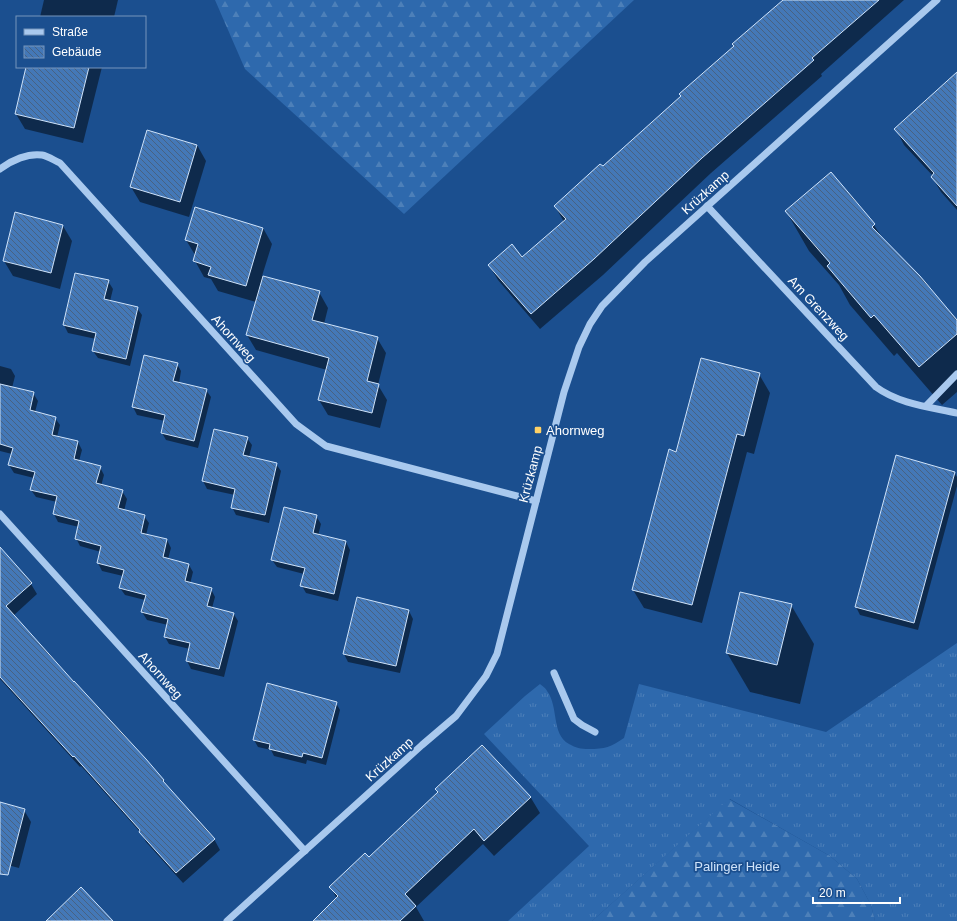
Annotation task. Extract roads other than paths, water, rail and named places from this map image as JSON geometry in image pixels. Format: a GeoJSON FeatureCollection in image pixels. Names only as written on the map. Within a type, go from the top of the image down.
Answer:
{"type":"FeatureCollection","features":[{"type":"Feature","properties":{"kind":"street","name":"Krüzkamp"},"geometry":{"type":"LineString","coordinates":[[227,921],[456,716],[486,676],[497,654],[564,392],[579,347],[590,324],[602,306],[645,262],[937,0]]}},
{"type":"Feature","properties":{"kind":"street","name":"Ahornweg"},"geometry":{"type":"LineString","coordinates":[[0,169],[24,156],[44,155],[60,164],[296,424],[326,446],[536,501]]}},
{"type":"Feature","properties":{"kind":"street","name":"Am Grenzweg"},"geometry":{"type":"LineString","coordinates":[[707,206],[876,387],[896,399],[957,413]]}},
{"type":"Feature","properties":{"kind":"street"},"geometry":{"type":"LineString","coordinates":[[926,406],[957,374]]}},
{"type":"Feature","properties":{"kind":"street","name":"Ahornweg"},"geometry":{"type":"LineString","coordinates":[[0,514],[305,851]]}},
{"type":"Feature","properties":{"kind":"street"},"geometry":{"type":"LineString","coordinates":[[554,673],[574,719],[595,732]]}},
{"type":"Feature","properties":{"kind":"place","name":"Ahornweg"},"geometry":{"type":"Point","coordinates":[538,430]}},
{"type":"Feature","properties":{"kind":"park label","name":"Palinger Heide"},"geometry":{"type":"Point","coordinates":[737,866]}}]}
